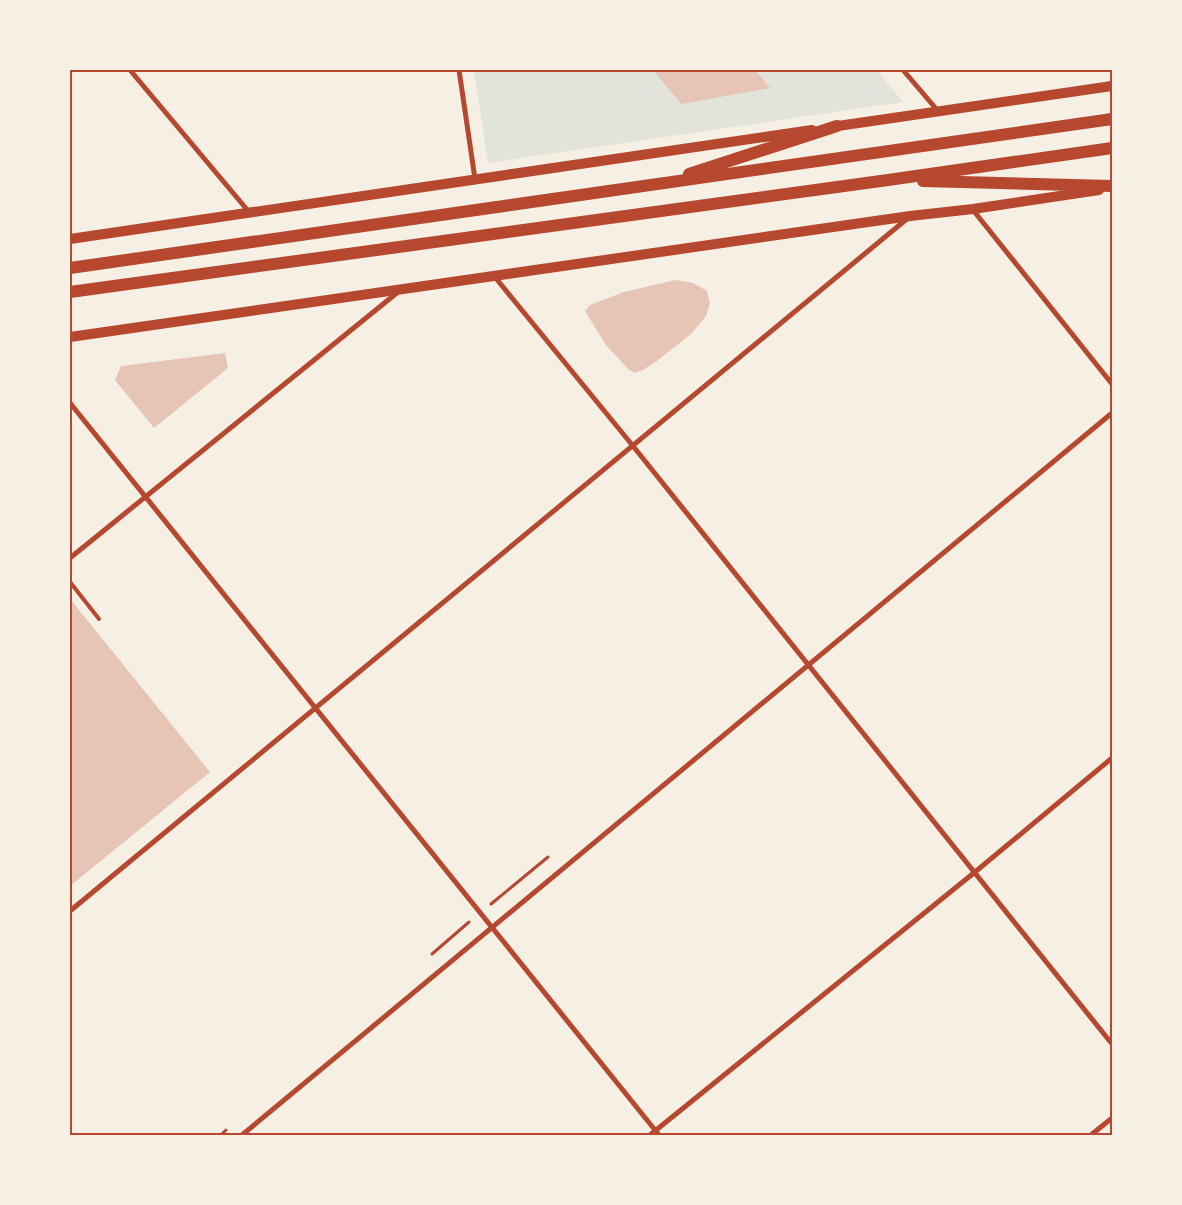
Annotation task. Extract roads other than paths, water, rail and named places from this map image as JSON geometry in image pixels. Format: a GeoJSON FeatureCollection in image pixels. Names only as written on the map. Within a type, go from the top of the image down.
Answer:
{"type":"FeatureCollection","features":[{"type":"Feature","properties":{"kind":"main road"},"geometry":{"type":"LineString","coordinates":[[70,238],[1112,86]]}},
{"type":"Feature","properties":{"kind":"main road"},"geometry":{"type":"LineString","coordinates":[[70,268],[1112,119]]}},
{"type":"Feature","properties":{"kind":"main road"},"geometry":{"type":"LineString","coordinates":[[656,184],[837,126]]}},
{"type":"Feature","properties":{"kind":"main road"},"geometry":{"type":"LineString","coordinates":[[70,292],[1112,148]]}},
{"type":"Feature","properties":{"kind":"main road"},"geometry":{"type":"LineString","coordinates":[[888,180],[1112,187]]}},
{"type":"Feature","properties":{"kind":"main road"},"geometry":{"type":"LineString","coordinates":[[70,336],[910,216],[973,210],[1112,187]]}},
{"type":"Feature","properties":{"kind":"street"},"geometry":{"type":"LineString","coordinates":[[130,70],[249,213]]}},
{"type":"Feature","properties":{"kind":"street"},"geometry":{"type":"LineString","coordinates":[[459,70],[475,180]]}},
{"type":"Feature","properties":{"kind":"street"},"geometry":{"type":"LineString","coordinates":[[903,70],[938,111]]}},
{"type":"Feature","properties":{"kind":"street"},"geometry":{"type":"LineString","coordinates":[[973,210],[1112,384]]}},
{"type":"Feature","properties":{"kind":"street"},"geometry":{"type":"LineString","coordinates":[[70,911],[910,216]]}},
{"type":"Feature","properties":{"kind":"street"},"geometry":{"type":"LineString","coordinates":[[494,276],[633,446],[1112,1044]]}},
{"type":"Feature","properties":{"kind":"street"},"geometry":{"type":"LineString","coordinates":[[70,558],[400,290]]}},
{"type":"Feature","properties":{"kind":"street"},"geometry":{"type":"LineString","coordinates":[[70,403],[658,1133]]}},
{"type":"Feature","properties":{"kind":"street"},"geometry":{"type":"LineString","coordinates":[[242,1135],[1112,413]]}},
{"type":"Feature","properties":{"kind":"street"},"geometry":{"type":"LineString","coordinates":[[650,1135],[658,1133],[1112,758]]}},
{"type":"Feature","properties":{"kind":"street"},"geometry":{"type":"LineString","coordinates":[[1091,1135],[1112,1118]]}},
{"type":"Feature","properties":{"kind":"lane"},"geometry":{"type":"LineString","coordinates":[[70,582],[99,619]]}}]}
